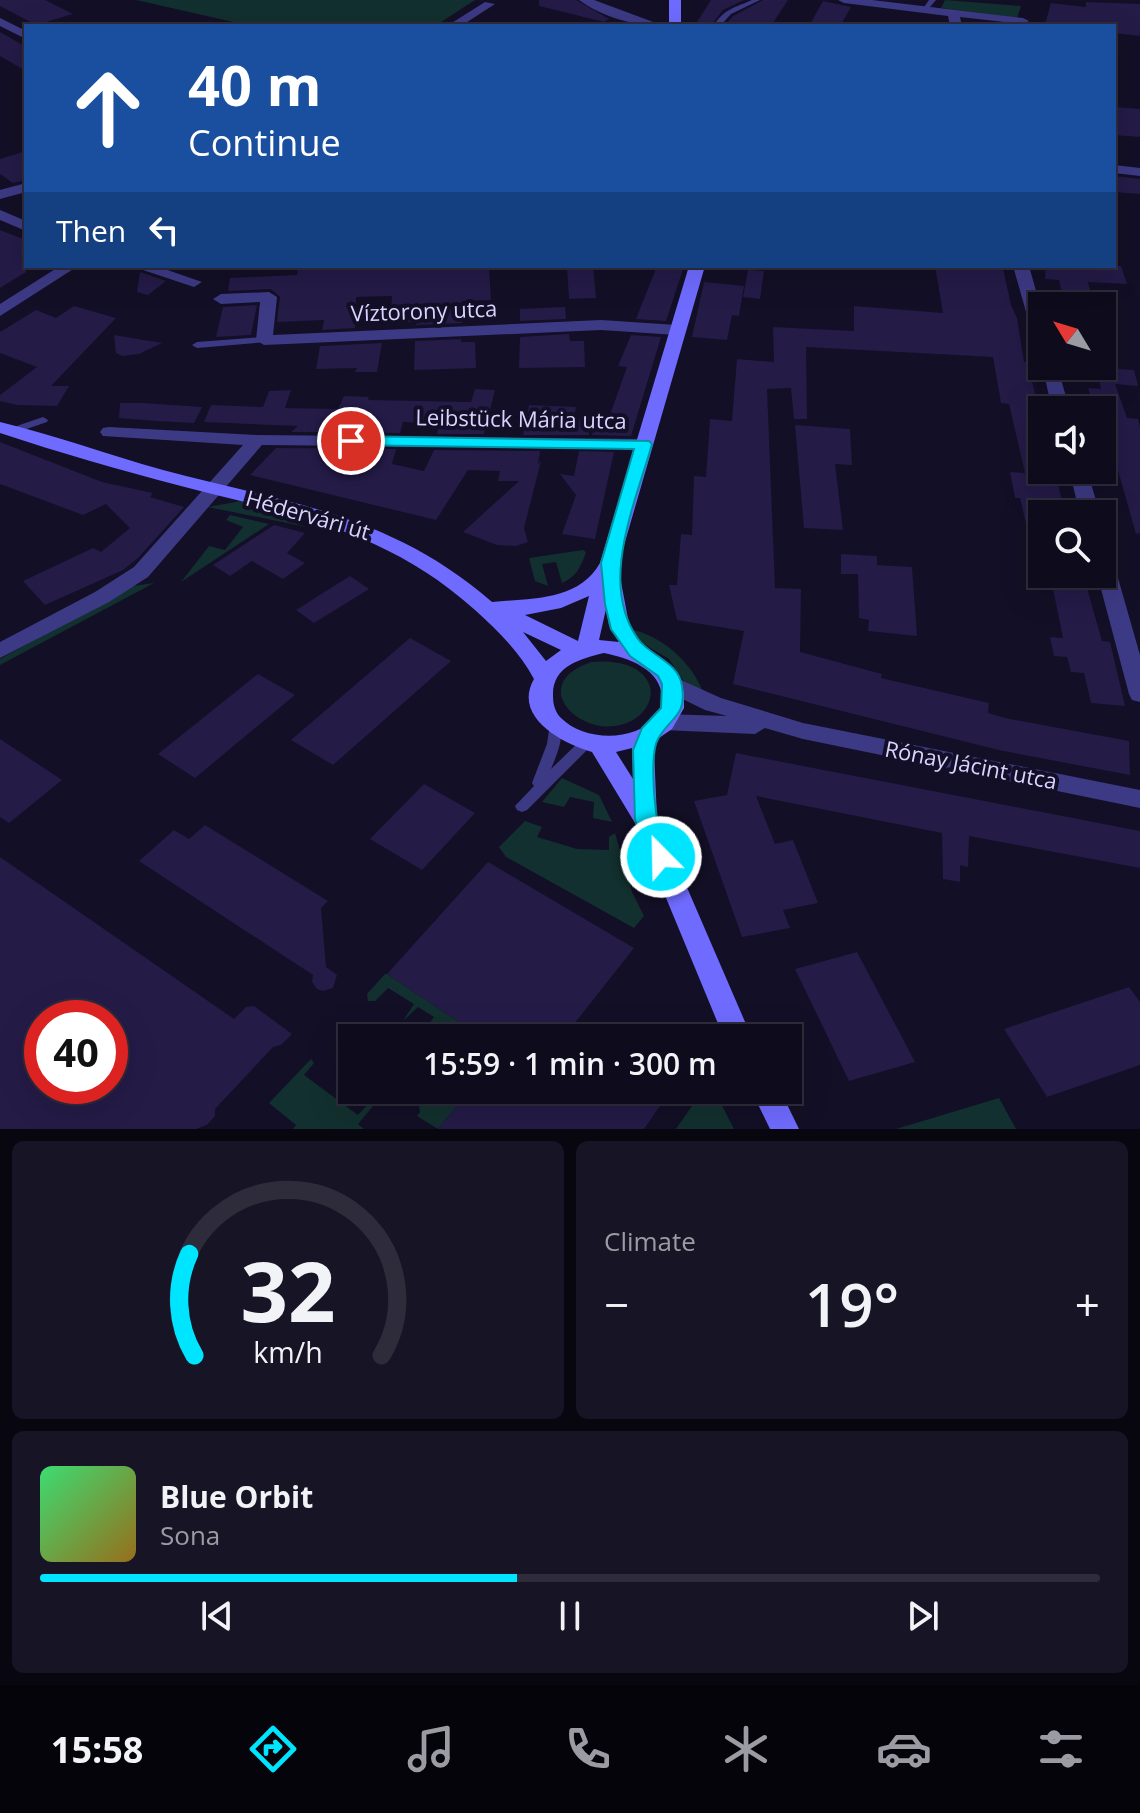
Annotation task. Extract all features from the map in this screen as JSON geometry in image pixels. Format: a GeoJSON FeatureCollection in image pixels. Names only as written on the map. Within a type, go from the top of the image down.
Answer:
{"type":"FeatureCollection","features":[{"type":"Feature","properties":{"kind":"street"},"geometry":{"type":"LineString","coordinates":[[585,0],[611,11],[655,21],[674,2]]}},
{"type":"Feature","properties":{"kind":"street"},"geometry":{"type":"LineString","coordinates":[[844,0],[931,5],[955,20],[1023,21]]}},
{"type":"Feature","properties":{"kind":"street"},"geometry":{"type":"LineString","coordinates":[[674,2],[674,24]]}},
{"type":"Feature","properties":{"kind":"street"},"geometry":{"type":"LineString","coordinates":[[456,24],[489,4]]}},
{"type":"Feature","properties":{"kind":"street"},"geometry":{"type":"LineString","coordinates":[[3,25],[24,35]]}},
{"type":"Feature","properties":{"kind":"street"},"geometry":{"type":"LineString","coordinates":[[1116,169],[1140,172]]}},
{"type":"Feature","properties":{"kind":"street"},"geometry":{"type":"LineString","coordinates":[[0,195],[24,188]]}},
{"type":"Feature","properties":{"kind":"street"},"geometry":{"type":"LineString","coordinates":[[0,214],[24,226]]}},
{"type":"Feature","properties":{"kind":"street"},"geometry":{"type":"LineString","coordinates":[[0,311],[67,268]]}},
{"type":"Feature","properties":{"kind":"street"},"geometry":{"type":"LineString","coordinates":[[146,268],[194,282]]}},
{"type":"Feature","properties":{"kind":"street"},"geometry":{"type":"LineString","coordinates":[[583,648],[696,268]]}},
{"type":"Feature","properties":{"kind":"street"},"geometry":{"type":"LineString","coordinates":[[1022,268],[1028,292]]}},
{"type":"Feature","properties":{"kind":"street"},"geometry":{"type":"LineString","coordinates":[[221,299],[269,297],[264,340]]}},
{"type":"Feature","properties":{"kind":"street","name":"Víztorony utca"},"geometry":{"type":"LineString","coordinates":[[264,340],[601,325],[677,330]]}},
{"type":"Feature","properties":{"kind":"street","name":"Hédervári út"},"geometry":{"type":"LineString","coordinates":[[6,429],[211,488],[366,528],[424,558],[488,605],[537,632],[583,648]]}},
{"type":"Feature","properties":{"kind":"street","name":"Leibstück Mária utca"},"geometry":{"type":"LineString","coordinates":[[109,432],[257,440],[644,444]]}},
{"type":"Feature","properties":{"kind":"street","name":"Hédervári út"},"geometry":{"type":"LineString","coordinates":[[211,488],[257,440]]}},
{"type":"Feature","properties":{"kind":"street"},"geometry":{"type":"LineString","coordinates":[[0,651],[102,597],[141,572],[211,488]]}},
{"type":"Feature","properties":{"kind":"street"},"geometry":{"type":"LineString","coordinates":[[488,605],[526,609],[553,605],[588,589],[607,568]]}},
{"type":"Feature","properties":{"kind":"street"},"geometry":{"type":"LineString","coordinates":[[607,568],[619,625],[636,651]]}},
{"type":"Feature","properties":{"kind":"street"},"geometry":{"type":"LineString","coordinates":[[1111,588],[1140,694]]}},
{"type":"Feature","properties":{"kind":"street","name":"Hédervári út"},"geometry":{"type":"LineString","coordinates":[[488,605],[530,649],[543,676]]}},
{"type":"Feature","properties":{"kind":"street"},"geometry":{"type":"LineString","coordinates":[[646,820],[643,750],[671,711],[672,684],[665,671],[636,651],[620,647],[583,648],[564,656],[543,676],[538,689],[539,702],[555,727],[594,743],[634,740],[656,728]]}},
{"type":"Feature","properties":{"kind":"street","name":"Rónay Jácint utca"},"geometry":{"type":"LineString","coordinates":[[672,684],[713,704],[803,731],[1140,799]]}},
{"type":"Feature","properties":{"kind":"street","name":"Rónay Jácint utca"},"geometry":{"type":"LineString","coordinates":[[656,728],[803,731]]}},
{"type":"Feature","properties":{"kind":"street"},"geometry":{"type":"LineString","coordinates":[[594,743],[646,820],[732,1024]]}},
{"type":"Feature","properties":{"kind":"street"},"geometry":{"type":"LineString","coordinates":[[772,1104],[785,1129]]}},
{"type":"Feature","properties":{"kind":"lane"},"geometry":{"type":"LineString","coordinates":[[717,24],[732,10],[757,0]]}},
{"type":"Feature","properties":{"kind":"lane"},"geometry":{"type":"LineString","coordinates":[[197,345],[264,340]]}},
{"type":"Feature","properties":{"kind":"lane"},"geometry":{"type":"LineString","coordinates":[[6,429],[43,420]]}},
{"type":"Feature","properties":{"kind":"lane"},"geometry":{"type":"LineString","coordinates":[[536,789],[554,744],[555,727]]}},
{"type":"Feature","properties":{"kind":"lane"},"geometry":{"type":"LineString","coordinates":[[522,806],[536,789],[594,743]]}},
{"type":"Feature","properties":{"kind":"green space"},"geometry":{"type":"Polygon","coordinates":[[[136,0],[475,0],[438,24],[242,24],[136,0]]]}},
{"type":"Feature","properties":{"kind":"green space"},"geometry":{"type":"Polygon","coordinates":[[[945,0],[1021,6],[1017,18],[941,8],[945,0]]]}},
{"type":"Feature","properties":{"kind":"green space"},"geometry":{"type":"Polygon","coordinates":[[[241,501],[249,503],[247,508],[307,527],[208,507],[241,501]]]}},
{"type":"Feature","properties":{"kind":"green space"},"geometry":{"type":"Polygon","coordinates":[[[230,515],[269,524],[181,582],[209,546],[225,550],[243,527],[226,520],[230,515]]]}},
{"type":"Feature","properties":{"kind":"green space"},"geometry":{"type":"Polygon","coordinates":[[[586,552],[580,567],[567,581],[562,583],[556,562],[542,564],[548,586],[535,581],[529,558],[586,552]]]}},
{"type":"Feature","properties":{"kind":"green space"},"geometry":{"type":"Polygon","coordinates":[[[154,583],[0,665],[0,659],[133,586],[154,583]]]}},
{"type":"Feature","properties":{"kind":"green space"},"geometry":{"type":"Polygon","coordinates":[[[629,629],[665,644],[693,672],[704,695],[685,683],[669,659],[637,640],[629,629]]]}},
{"type":"Feature","properties":{"kind":"green space"},"geometry":{"type":"Polygon","coordinates":[[[591,662],[617,663],[641,673],[650,687],[651,695],[640,715],[622,725],[603,726],[585,722],[571,712],[563,700],[562,686],[570,673],[591,662]]]}},
{"type":"Feature","properties":{"kind":"green space"},"geometry":{"type":"Polygon","coordinates":[[[562,778],[599,795],[612,822],[593,818],[594,802],[570,797],[564,807],[542,802],[562,778]]]}},
{"type":"Feature","properties":{"kind":"green space"},"geometry":{"type":"Polygon","coordinates":[[[525,821],[542,827],[537,837],[577,849],[609,850],[609,837],[615,833],[632,892],[644,916],[634,928],[506,857],[499,847],[525,821]]]}},
{"type":"Feature","properties":{"kind":"green space"},"geometry":{"type":"Polygon","coordinates":[[[387,974],[462,1024],[429,1024],[434,1017],[418,1007],[403,1021],[414,1004],[388,988],[375,1001],[368,1001],[367,994],[387,974]]]}},
{"type":"Feature","properties":{"kind":"green space"},"geometry":{"type":"Polygon","coordinates":[[[311,1059],[314,1063],[304,1075],[338,1100],[338,1104],[343,1104],[358,1115],[368,1104],[374,1105],[358,1124],[364,1129],[293,1129],[296,1125],[269,1103],[311,1059]]]}},
{"type":"Feature","properties":{"kind":"green space"},"geometry":{"type":"Polygon","coordinates":[[[999,1098],[1016,1129],[896,1129],[999,1098]]]}},
{"type":"Feature","properties":{"kind":"green space"},"geometry":{"type":"Polygon","coordinates":[[[459,1104],[438,1129],[417,1116],[419,1105],[459,1104]]]}},
{"type":"Feature","properties":{"kind":"green space"},"geometry":{"type":"Polygon","coordinates":[[[693,1104],[721,1104],[734,1129],[676,1129],[693,1104]]]}},
{"type":"Feature","properties":{"kind":"building"},"geometry":{"type":"Polygon","coordinates":[[[0,0],[45,0],[73,14],[34,24],[0,6],[0,0]]]}},
{"type":"Feature","properties":{"kind":"building"},"geometry":{"type":"Polygon","coordinates":[[[539,0],[576,0],[609,19],[604,22],[539,6],[539,0]]]}},
{"type":"Feature","properties":{"kind":"building"},"geometry":{"type":"Polygon","coordinates":[[[711,0],[744,0],[723,10],[712,24],[697,22],[711,0]]]}},
{"type":"Feature","properties":{"kind":"building"},"geometry":{"type":"Polygon","coordinates":[[[763,0],[788,0],[772,24],[726,24],[733,16],[763,0]]]}},
{"type":"Feature","properties":{"kind":"building"},"geometry":{"type":"Polygon","coordinates":[[[823,1],[851,7],[841,24],[810,24],[823,1]]]}},
{"type":"Feature","properties":{"kind":"building"},"geometry":{"type":"Polygon","coordinates":[[[1086,2],[1140,4],[1140,36],[1116,33],[1116,24],[1045,24],[1051,3],[1086,7],[1086,2]]]}},
{"type":"Feature","properties":{"kind":"building"},"geometry":{"type":"Polygon","coordinates":[[[0,32],[24,46],[24,70],[0,56],[0,32]]]}},
{"type":"Feature","properties":{"kind":"building"},"geometry":{"type":"Polygon","coordinates":[[[1116,107],[1140,109],[1140,137],[1116,135],[1116,107]]]}},
{"type":"Feature","properties":{"kind":"building"},"geometry":{"type":"Polygon","coordinates":[[[24,152],[24,180],[13,183],[0,174],[0,159],[24,152]]]}},
{"type":"Feature","properties":{"kind":"building"},"geometry":{"type":"Polygon","coordinates":[[[1116,176],[1140,179],[1140,194],[1116,192],[1116,176]]]}},
{"type":"Feature","properties":{"kind":"building"},"geometry":{"type":"Polygon","coordinates":[[[0,230],[24,239],[26,272],[0,288],[0,230]]]}},
{"type":"Feature","properties":{"kind":"building"},"geometry":{"type":"Polygon","coordinates":[[[1121,266],[1127,284],[1088,282],[1090,292],[1062,292],[1059,280],[1045,279],[1046,268],[1121,266]]]}},
{"type":"Feature","properties":{"kind":"building"},"geometry":{"type":"Polygon","coordinates":[[[298,268],[489,268],[491,300],[462,301],[462,323],[416,325],[416,322],[390,323],[392,296],[356,297],[355,328],[322,330],[324,320],[277,322],[280,297],[271,289],[228,291],[230,278],[297,275],[298,268]]]}},
{"type":"Feature","properties":{"kind":"building"},"geometry":{"type":"Polygon","coordinates":[[[567,268],[593,268],[596,298],[569,299],[567,268]]]}},
{"type":"Feature","properties":{"kind":"building"},"geometry":{"type":"Polygon","coordinates":[[[656,268],[683,268],[666,321],[636,319],[656,268]]]}},
{"type":"Feature","properties":{"kind":"building"},"geometry":{"type":"Polygon","coordinates":[[[935,268],[1003,268],[1017,318],[1024,362],[1028,366],[1028,380],[1032,380],[1036,396],[1028,396],[1028,484],[1058,484],[1062,500],[1028,500],[1028,533],[1020,498],[1015,498],[1010,472],[1025,473],[1009,404],[1001,403],[993,357],[806,347],[807,419],[794,419],[791,388],[767,389],[775,588],[801,589],[800,652],[882,674],[881,678],[989,703],[988,713],[1005,718],[1129,741],[1130,775],[1003,751],[733,684],[744,631],[677,620],[669,585],[677,585],[681,534],[692,535],[694,476],[706,477],[710,419],[732,421],[737,359],[774,362],[773,327],[854,331],[854,306],[943,313],[935,268]]]}},
{"type":"Feature","properties":{"kind":"building"},"geometry":{"type":"Polygon","coordinates":[[[748,270],[764,271],[760,299],[743,297],[748,270]]]}},
{"type":"Feature","properties":{"kind":"building"},"geometry":{"type":"Polygon","coordinates":[[[140,272],[166,281],[148,295],[137,292],[140,272]]]}},
{"type":"Feature","properties":{"kind":"building"},"geometry":{"type":"Polygon","coordinates":[[[704,282],[744,286],[739,316],[732,315],[727,340],[692,337],[704,282]]]}},
{"type":"Feature","properties":{"kind":"building"},"geometry":{"type":"Polygon","coordinates":[[[257,305],[251,335],[216,337],[223,307],[257,305]]]}},
{"type":"Feature","properties":{"kind":"building"},"geometry":{"type":"Polygon","coordinates":[[[74,306],[116,318],[51,386],[69,386],[57,406],[17,405],[0,401],[0,395],[37,367],[0,353],[0,332],[36,310],[56,318],[74,306]]]}},
{"type":"Feature","properties":{"kind":"building"},"geometry":{"type":"Polygon","coordinates":[[[565,307],[566,319],[520,321],[520,309],[565,307]]]}},
{"type":"Feature","properties":{"kind":"building"},"geometry":{"type":"Polygon","coordinates":[[[569,334],[570,341],[584,341],[585,367],[519,368],[520,337],[569,334]]]}},
{"type":"Feature","properties":{"kind":"building"},"geometry":{"type":"Polygon","coordinates":[[[114,335],[162,343],[139,354],[122,356],[116,353],[114,335]]]}},
{"type":"Feature","properties":{"kind":"building"},"geometry":{"type":"Polygon","coordinates":[[[631,335],[661,337],[631,436],[592,435],[597,421],[607,423],[627,367],[618,366],[631,335]]]}},
{"type":"Feature","properties":{"kind":"building"},"geometry":{"type":"Polygon","coordinates":[[[461,339],[461,342],[475,342],[476,368],[414,370],[415,341],[461,339]]]}},
{"type":"Feature","properties":{"kind":"building"},"geometry":{"type":"Polygon","coordinates":[[[382,343],[377,372],[355,372],[357,368],[316,369],[320,346],[382,343]]]}},
{"type":"Feature","properties":{"kind":"building"},"geometry":{"type":"Polygon","coordinates":[[[1116,362],[1119,369],[1134,370],[1138,386],[1115,384],[1127,418],[1138,419],[1140,428],[1140,533],[1136,534],[1116,463],[1116,396],[1091,396],[1088,388],[1101,389],[1099,380],[1116,380],[1116,362]]]}},
{"type":"Feature","properties":{"kind":"building"},"geometry":{"type":"Polygon","coordinates":[[[475,389],[495,390],[484,434],[437,434],[439,424],[403,422],[400,433],[291,432],[298,426],[204,422],[211,405],[263,407],[269,391],[291,390],[285,408],[338,409],[344,396],[369,397],[368,400],[471,402],[475,389]]]}},
{"type":"Feature","properties":{"kind":"building"},"geometry":{"type":"Polygon","coordinates":[[[120,403],[202,407],[194,423],[119,418],[120,403]]]}},
{"type":"Feature","properties":{"kind":"building"},"geometry":{"type":"Polygon","coordinates":[[[529,405],[576,407],[574,419],[588,420],[589,435],[523,435],[529,405]]]}},
{"type":"Feature","properties":{"kind":"building"},"geometry":{"type":"Polygon","coordinates":[[[795,425],[850,429],[852,465],[835,464],[843,530],[804,528],[795,425]]]}},
{"type":"Feature","properties":{"kind":"building"},"geometry":{"type":"Polygon","coordinates":[[[0,442],[102,482],[153,493],[150,497],[184,507],[138,558],[123,570],[45,605],[23,581],[93,548],[101,552],[130,528],[106,504],[83,515],[0,484],[0,442]]]}},
{"type":"Feature","properties":{"kind":"building"},"geometry":{"type":"Polygon","coordinates":[[[276,448],[396,449],[392,464],[424,471],[434,450],[540,451],[538,464],[541,461],[524,528],[528,542],[516,546],[497,545],[463,532],[519,481],[498,481],[500,471],[468,470],[436,520],[250,475],[276,448]]]}},
{"type":"Feature","properties":{"kind":"building"},"geometry":{"type":"Polygon","coordinates":[[[579,451],[614,452],[595,539],[562,534],[576,495],[560,474],[574,476],[579,451]]]}},
{"type":"Feature","properties":{"kind":"building"},"geometry":{"type":"Polygon","coordinates":[[[274,525],[305,533],[287,553],[305,563],[283,579],[252,561],[230,576],[213,565],[274,525]]]}},
{"type":"Feature","properties":{"kind":"building"},"geometry":{"type":"Polygon","coordinates":[[[841,554],[877,556],[877,565],[912,567],[917,636],[868,631],[869,620],[859,618],[858,574],[841,574],[841,554]]]}},
{"type":"Feature","properties":{"kind":"building"},"geometry":{"type":"Polygon","coordinates":[[[350,576],[369,589],[314,623],[296,610],[350,576]]]}},
{"type":"Feature","properties":{"kind":"building"},"geometry":{"type":"Polygon","coordinates":[[[1053,588],[1087,588],[1102,641],[1110,642],[1125,706],[1091,703],[1084,673],[1071,672],[1067,657],[1054,656],[1050,637],[1063,638],[1053,588]]]}},
{"type":"Feature","properties":{"kind":"building"},"geometry":{"type":"Polygon","coordinates":[[[410,638],[451,661],[333,765],[291,740],[410,638]]]}},
{"type":"Feature","properties":{"kind":"building"},"geometry":{"type":"Polygon","coordinates":[[[258,674],[295,695],[195,778],[158,754],[258,674]]]}},
{"type":"Feature","properties":{"kind":"building"},"geometry":{"type":"Polygon","coordinates":[[[0,739],[62,780],[9,823],[0,817],[0,739]]]}},
{"type":"Feature","properties":{"kind":"building"},"geometry":{"type":"Polygon","coordinates":[[[736,753],[1140,831],[1140,868],[969,836],[968,867],[960,865],[960,882],[943,879],[942,833],[756,796],[775,844],[793,840],[818,903],[783,910],[790,928],[742,937],[694,801],[727,795],[736,753]]]}},
{"type":"Feature","properties":{"kind":"building"},"geometry":{"type":"Polygon","coordinates":[[[424,784],[475,813],[422,870],[370,839],[424,784]]]}},
{"type":"Feature","properties":{"kind":"building"},"geometry":{"type":"Polygon","coordinates":[[[205,825],[328,901],[321,908],[326,967],[337,975],[333,988],[317,989],[312,982],[313,975],[139,861],[174,830],[189,839],[205,825]]]}},
{"type":"Feature","properties":{"kind":"building"},"geometry":{"type":"Polygon","coordinates":[[[0,857],[234,1019],[246,1007],[254,1006],[292,1034],[281,1045],[273,1047],[215,1109],[215,1116],[207,1125],[196,1129],[0,1129],[0,857]]]}},
{"type":"Feature","properties":{"kind":"building"},"geometry":{"type":"Polygon","coordinates":[[[488,862],[634,948],[574,1024],[462,1024],[387,974],[488,862]]]}},
{"type":"Feature","properties":{"kind":"building"},"geometry":{"type":"Polygon","coordinates":[[[857,952],[915,1062],[849,1081],[795,969],[857,952]]]}},
{"type":"Feature","properties":{"kind":"building"},"geometry":{"type":"Polygon","coordinates":[[[1129,987],[1140,1002],[1140,1065],[1047,1097],[1004,1029],[1129,987]]]}},
{"type":"Feature","properties":{"kind":"building"},"geometry":{"type":"Polygon","coordinates":[[[459,1104],[661,1104],[644,1129],[438,1129],[459,1104]]]}},
{"type":"Feature","properties":{"kind":"route"},"geometry":{"type":"LineString","coordinates":[[351,441],[644,444],[610,563],[614,604],[621,629],[636,651],[665,671],[672,684],[674,697],[671,711],[650,733],[643,750],[646,820],[661,857]]}}]}
